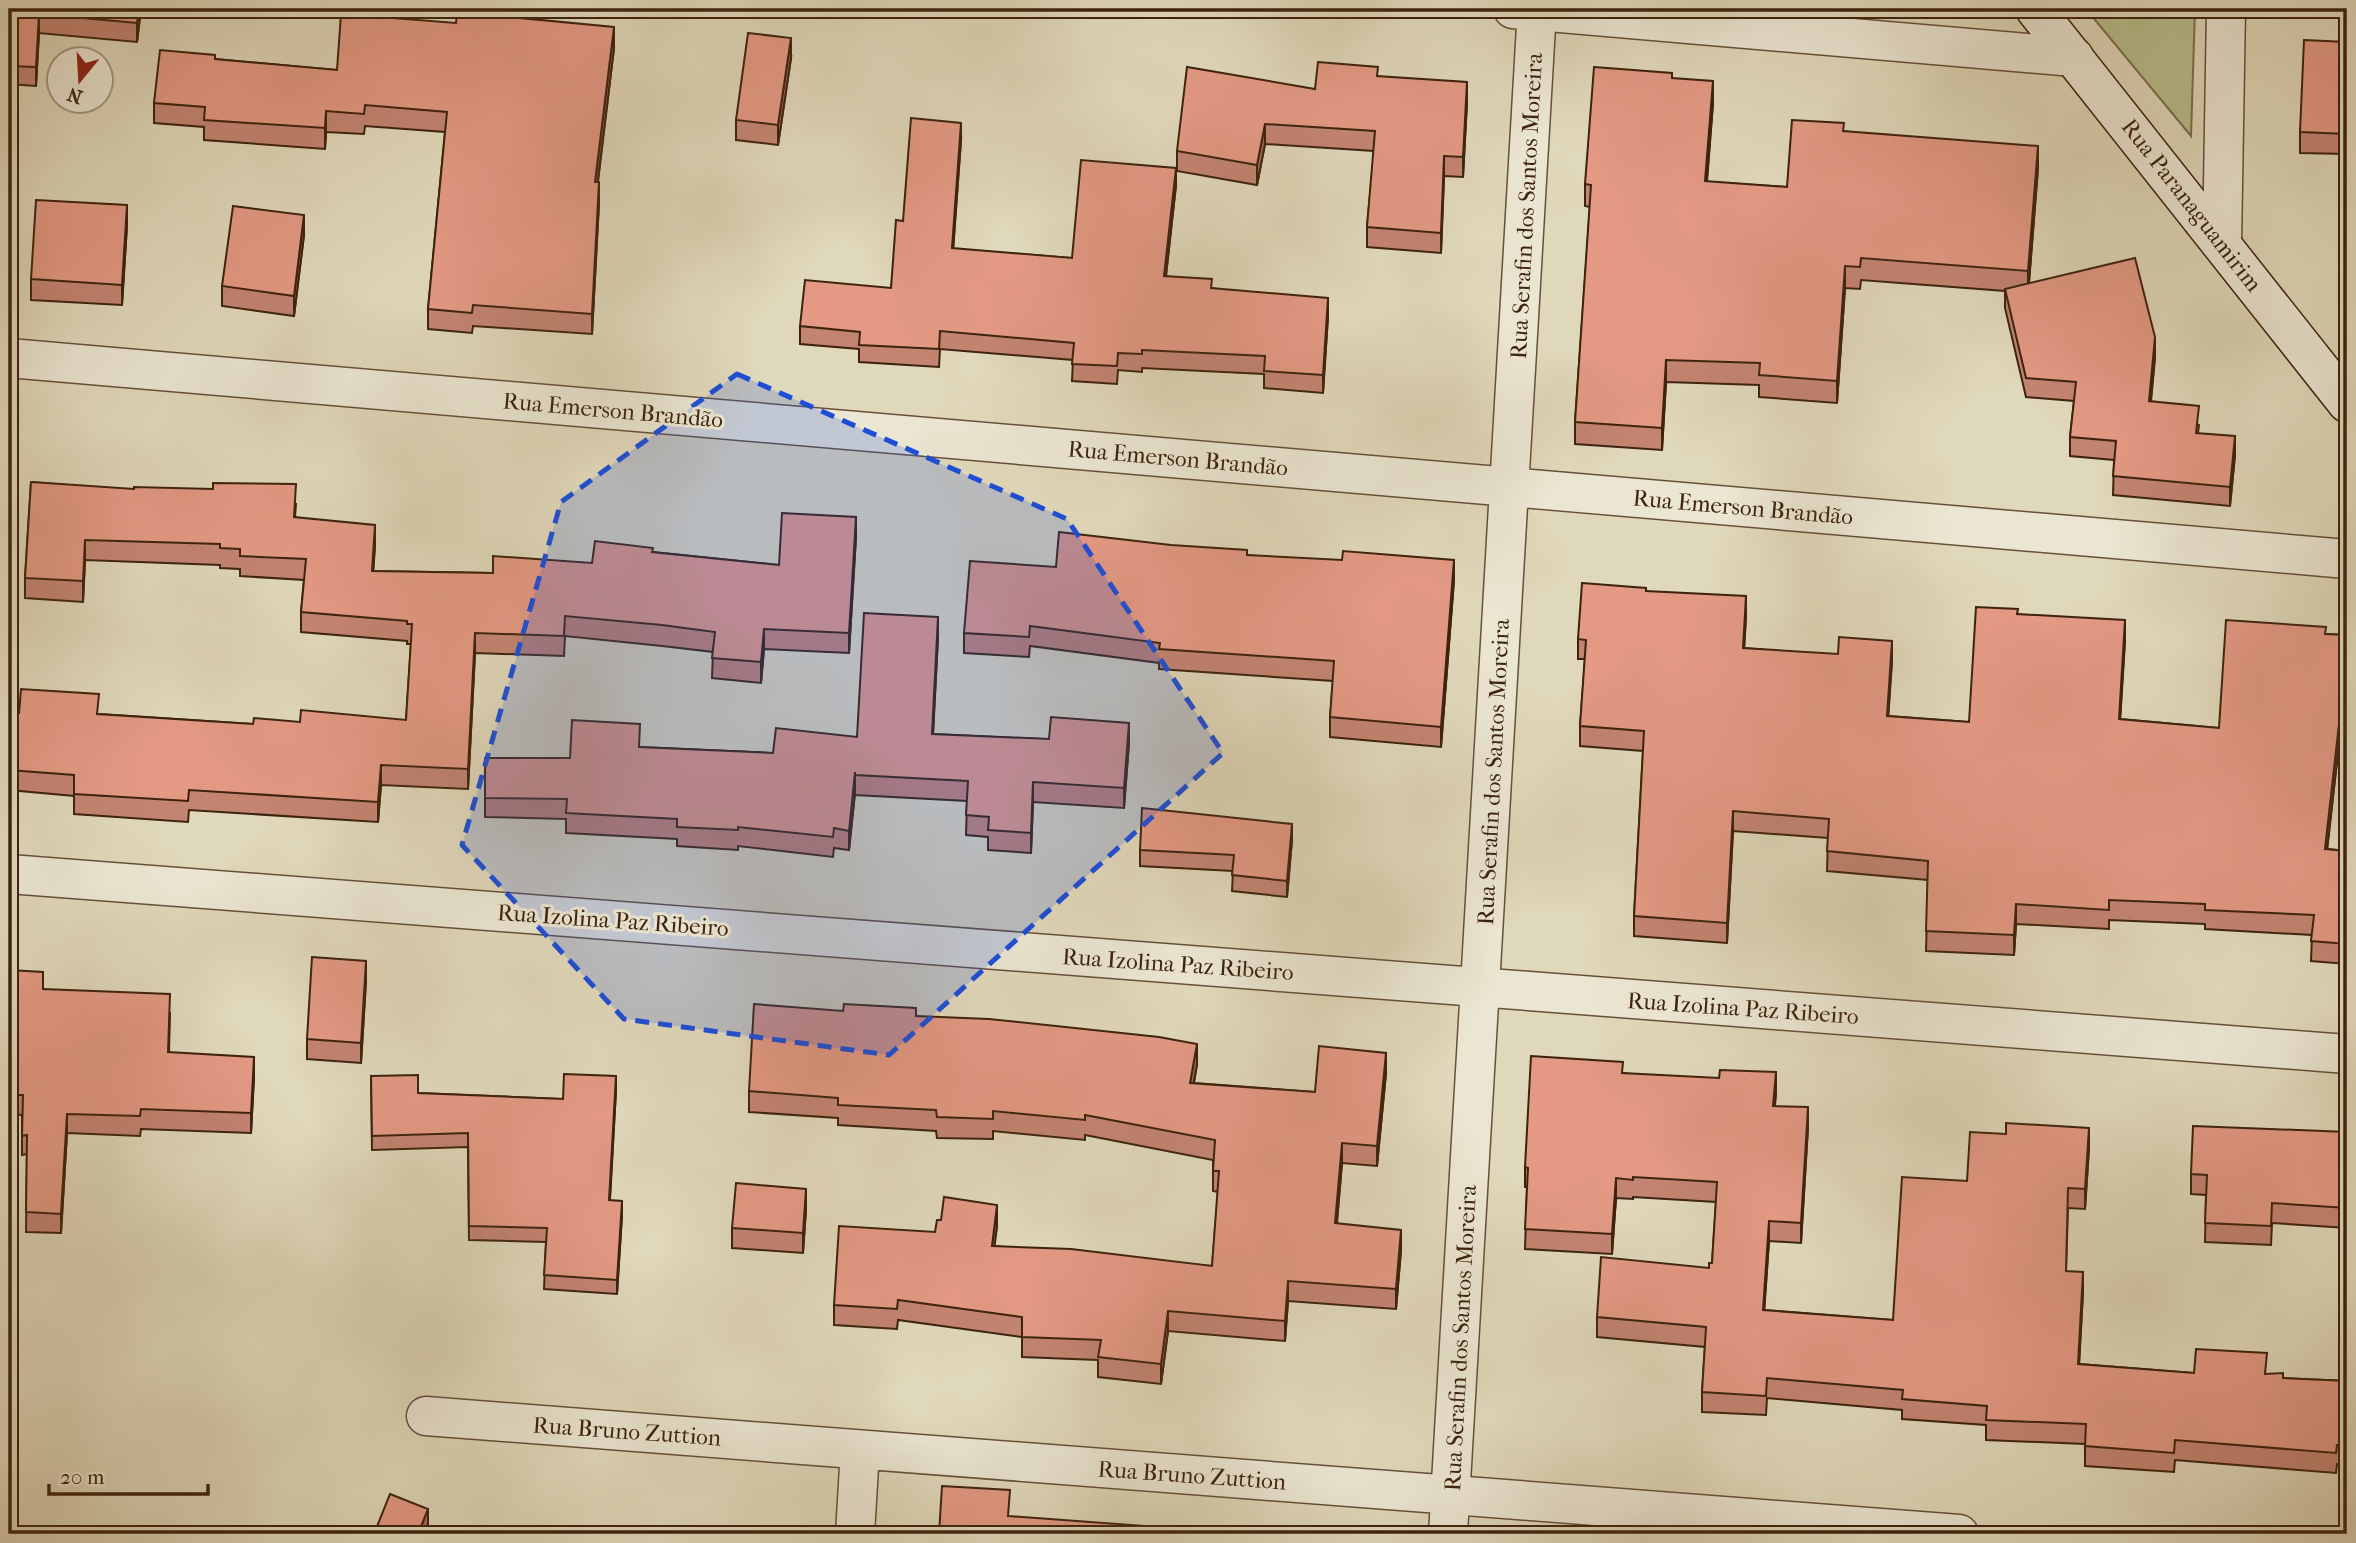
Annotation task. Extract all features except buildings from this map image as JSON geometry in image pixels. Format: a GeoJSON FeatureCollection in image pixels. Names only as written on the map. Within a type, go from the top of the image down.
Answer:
{"type":"FeatureCollection","features":[{"type":"Feature","properties":{"kind":"street"},"geometry":{"type":"LineString","coordinates":[[1529,9],[2074,57]]}},
{"type":"Feature","properties":{"kind":"street","name":"Rua Serafin dos Santos Moreira"},"geometry":{"type":"LineString","coordinates":[[1448,1534],[1510,486],[1529,9]]}},
{"type":"Feature","properties":{"kind":"street","name":"Rua Paranaguamirim"},"geometry":{"type":"LineString","coordinates":[[2035,9],[2347,403]]}},
{"type":"Feature","properties":{"kind":"street"},"geometry":{"type":"LineString","coordinates":[[2222,243],[2226,9]]}},
{"type":"Feature","properties":{"kind":"street","name":"Rua Emerson Brandão"},"geometry":{"type":"LineString","coordinates":[[9,358],[2347,559]]}},
{"type":"Feature","properties":{"kind":"street","name":"Rua Izolina Paz Ribeiro"},"geometry":{"type":"LineString","coordinates":[[9,874],[2347,1054]]}},
{"type":"Feature","properties":{"kind":"street","name":"Rua Bruno Zuttion"},"geometry":{"type":"LineString","coordinates":[[426,1416],[1959,1534]]}},
{"type":"Feature","properties":{"kind":"street"},"geometry":{"type":"LineString","coordinates":[[855,1534],[860,1450]]}},
{"type":"Feature","properties":{"kind":"highlighted area"},"geometry":{"type":"Polygon","coordinates":[[[737,374],[1067,519],[1223,753],[889,1055],[624,1019],[462,845],[561,502],[737,374]]]}},
{"type":"Feature","properties":{"kind":"green space"},"geometry":{"type":"Polygon","coordinates":[[[2086,9],[2195,9],[2191,136],[2086,9]]]}}]}
